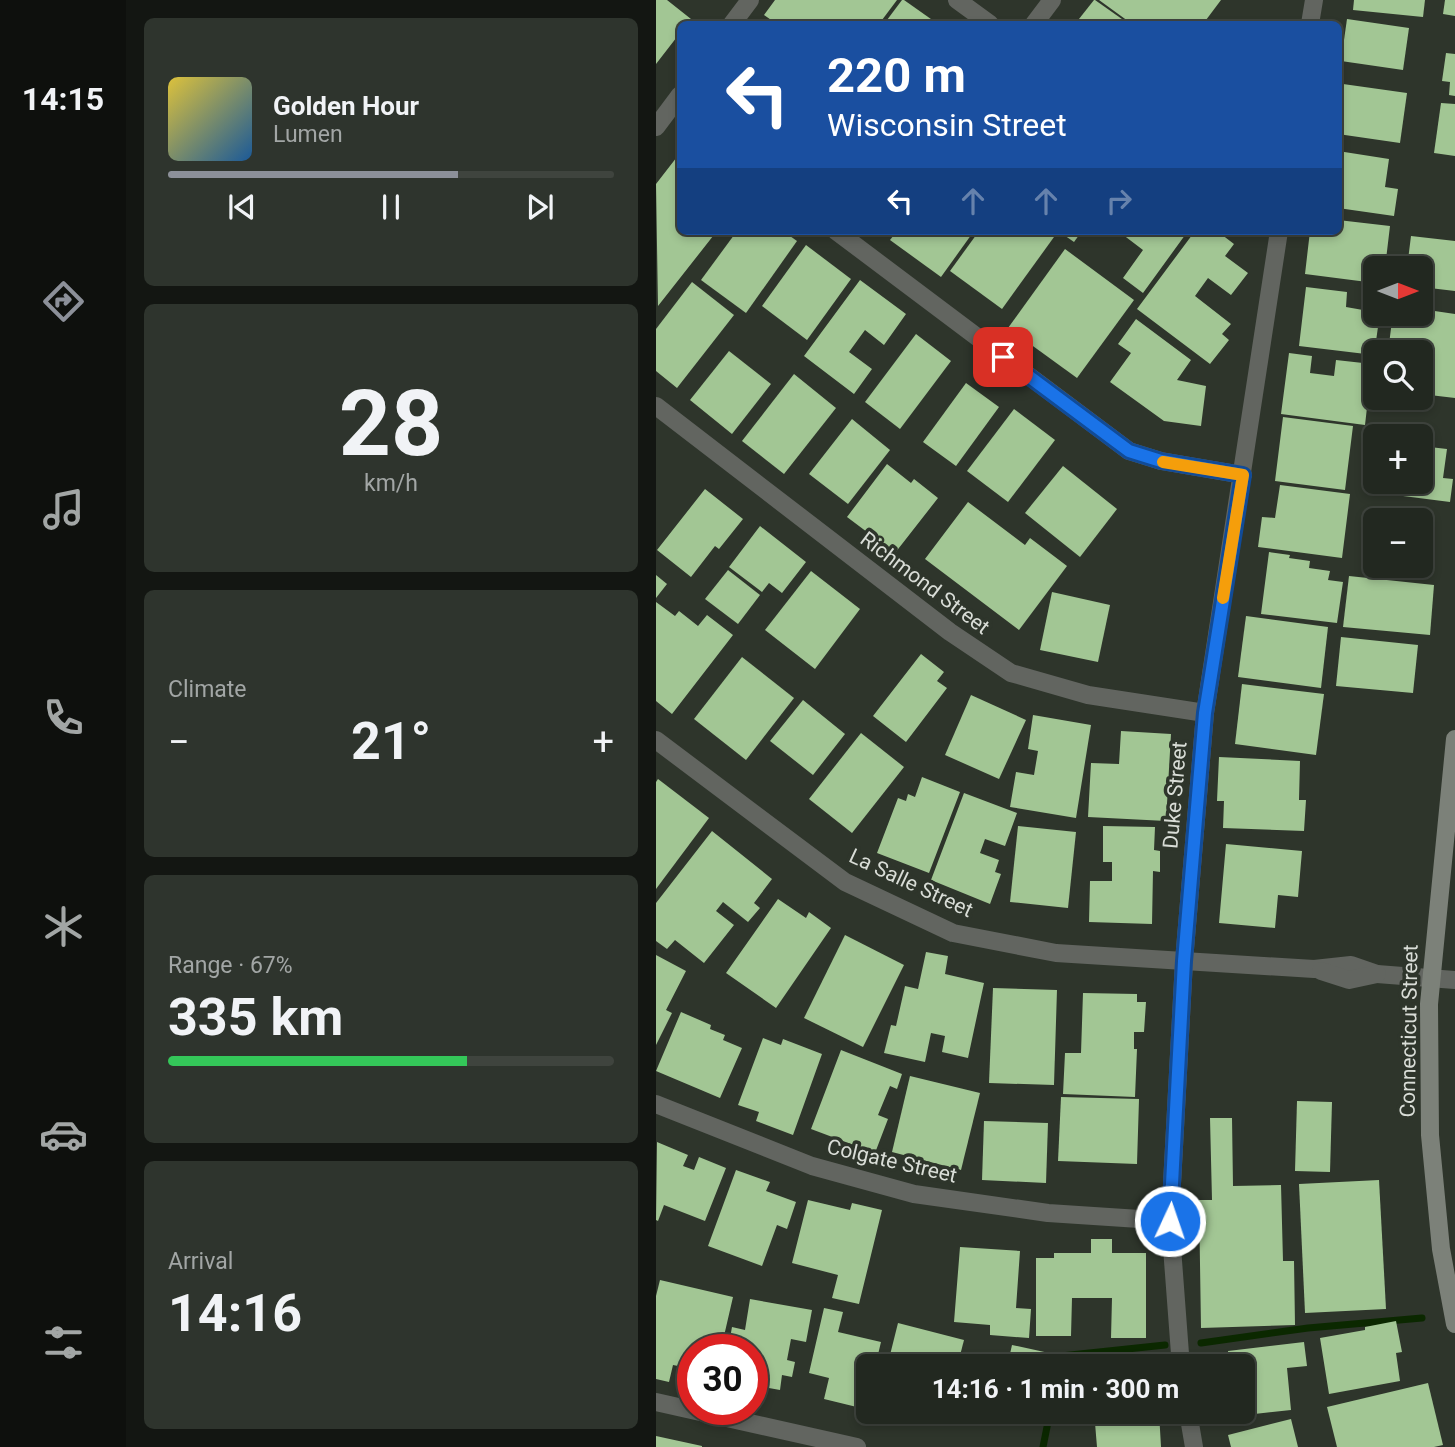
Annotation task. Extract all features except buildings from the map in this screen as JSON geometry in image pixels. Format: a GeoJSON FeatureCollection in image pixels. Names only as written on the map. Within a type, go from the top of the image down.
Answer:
{"type":"FeatureCollection","features":[{"type":"Feature","properties":{"kind":"street"},"geometry":{"type":"LineString","coordinates":[[734,21],[750,0]]}},
{"type":"Feature","properties":{"kind":"street"},"geometry":{"type":"LineString","coordinates":[[956,0],[986,21]]}},
{"type":"Feature","properties":{"kind":"street"},"geometry":{"type":"LineString","coordinates":[[1036,21],[1052,0]]}},
{"type":"Feature","properties":{"kind":"street"},"geometry":{"type":"LineString","coordinates":[[1310,21],[1314,0]]}},
{"type":"Feature","properties":{"kind":"street"},"geometry":{"type":"LineString","coordinates":[[656,127],[677,105]]}},
{"type":"Feature","properties":{"kind":"street"},"geometry":{"type":"LineString","coordinates":[[841,235],[1129,451],[1161,461],[1243,475]]}},
{"type":"Feature","properties":{"kind":"street","name":"Duke Street"},"geometry":{"type":"LineString","coordinates":[[1180,1354],[1170,1221],[1184,961],[1205,713],[1243,475],[1276,235]]}},
{"type":"Feature","properties":{"kind":"street","name":"Richmond Street"},"geometry":{"type":"LineString","coordinates":[[656,406],[950,632],[1011,673],[1088,695],[1205,713]]}},
{"type":"Feature","properties":{"kind":"street","name":"Connecticut Street"},"geometry":{"type":"LineString","coordinates":[[1455,739],[1430,978],[1430,1135],[1441,1249],[1455,1324]]}},
{"type":"Feature","properties":{"kind":"street","name":"La Salle Street"},"geometry":{"type":"LineString","coordinates":[[656,740],[845,882],[953,933],[1056,953],[1314,969],[1351,965],[1377,974],[1455,980]]}},
{"type":"Feature","properties":{"kind":"street","name":"Colgate Street"},"geometry":{"type":"LineString","coordinates":[[656,1104],[812,1166],[914,1194],[1048,1213],[1170,1221]]}},
{"type":"Feature","properties":{"kind":"street"},"geometry":{"type":"LineString","coordinates":[[656,1402],[857,1447]]}},
{"type":"Feature","properties":{"kind":"street"},"geometry":{"type":"LineString","coordinates":[[1190,1424],[1194,1447]]}},
{"type":"Feature","properties":{"kind":"waterway"},"geometry":{"type":"LineString","coordinates":[[1201,1343],[1308,1328],[1422,1318]]}},
{"type":"Feature","properties":{"kind":"waterway"},"geometry":{"type":"LineString","coordinates":[[1080,1354],[1165,1345]]}},
{"type":"Feature","properties":{"kind":"waterway"},"geometry":{"type":"LineString","coordinates":[[1043,1447],[1048,1424]]}},
{"type":"Feature","properties":{"kind":"slow traffic"},"geometry":{"type":"LineString","coordinates":[[1163,462],[1243,475],[1223,598]]}},
{"type":"Feature","properties":{"kind":"route"},"geometry":{"type":"LineString","coordinates":[[1003,357],[1129,451],[1161,461],[1243,475],[1205,713],[1184,961],[1170,1221]]}}]}
